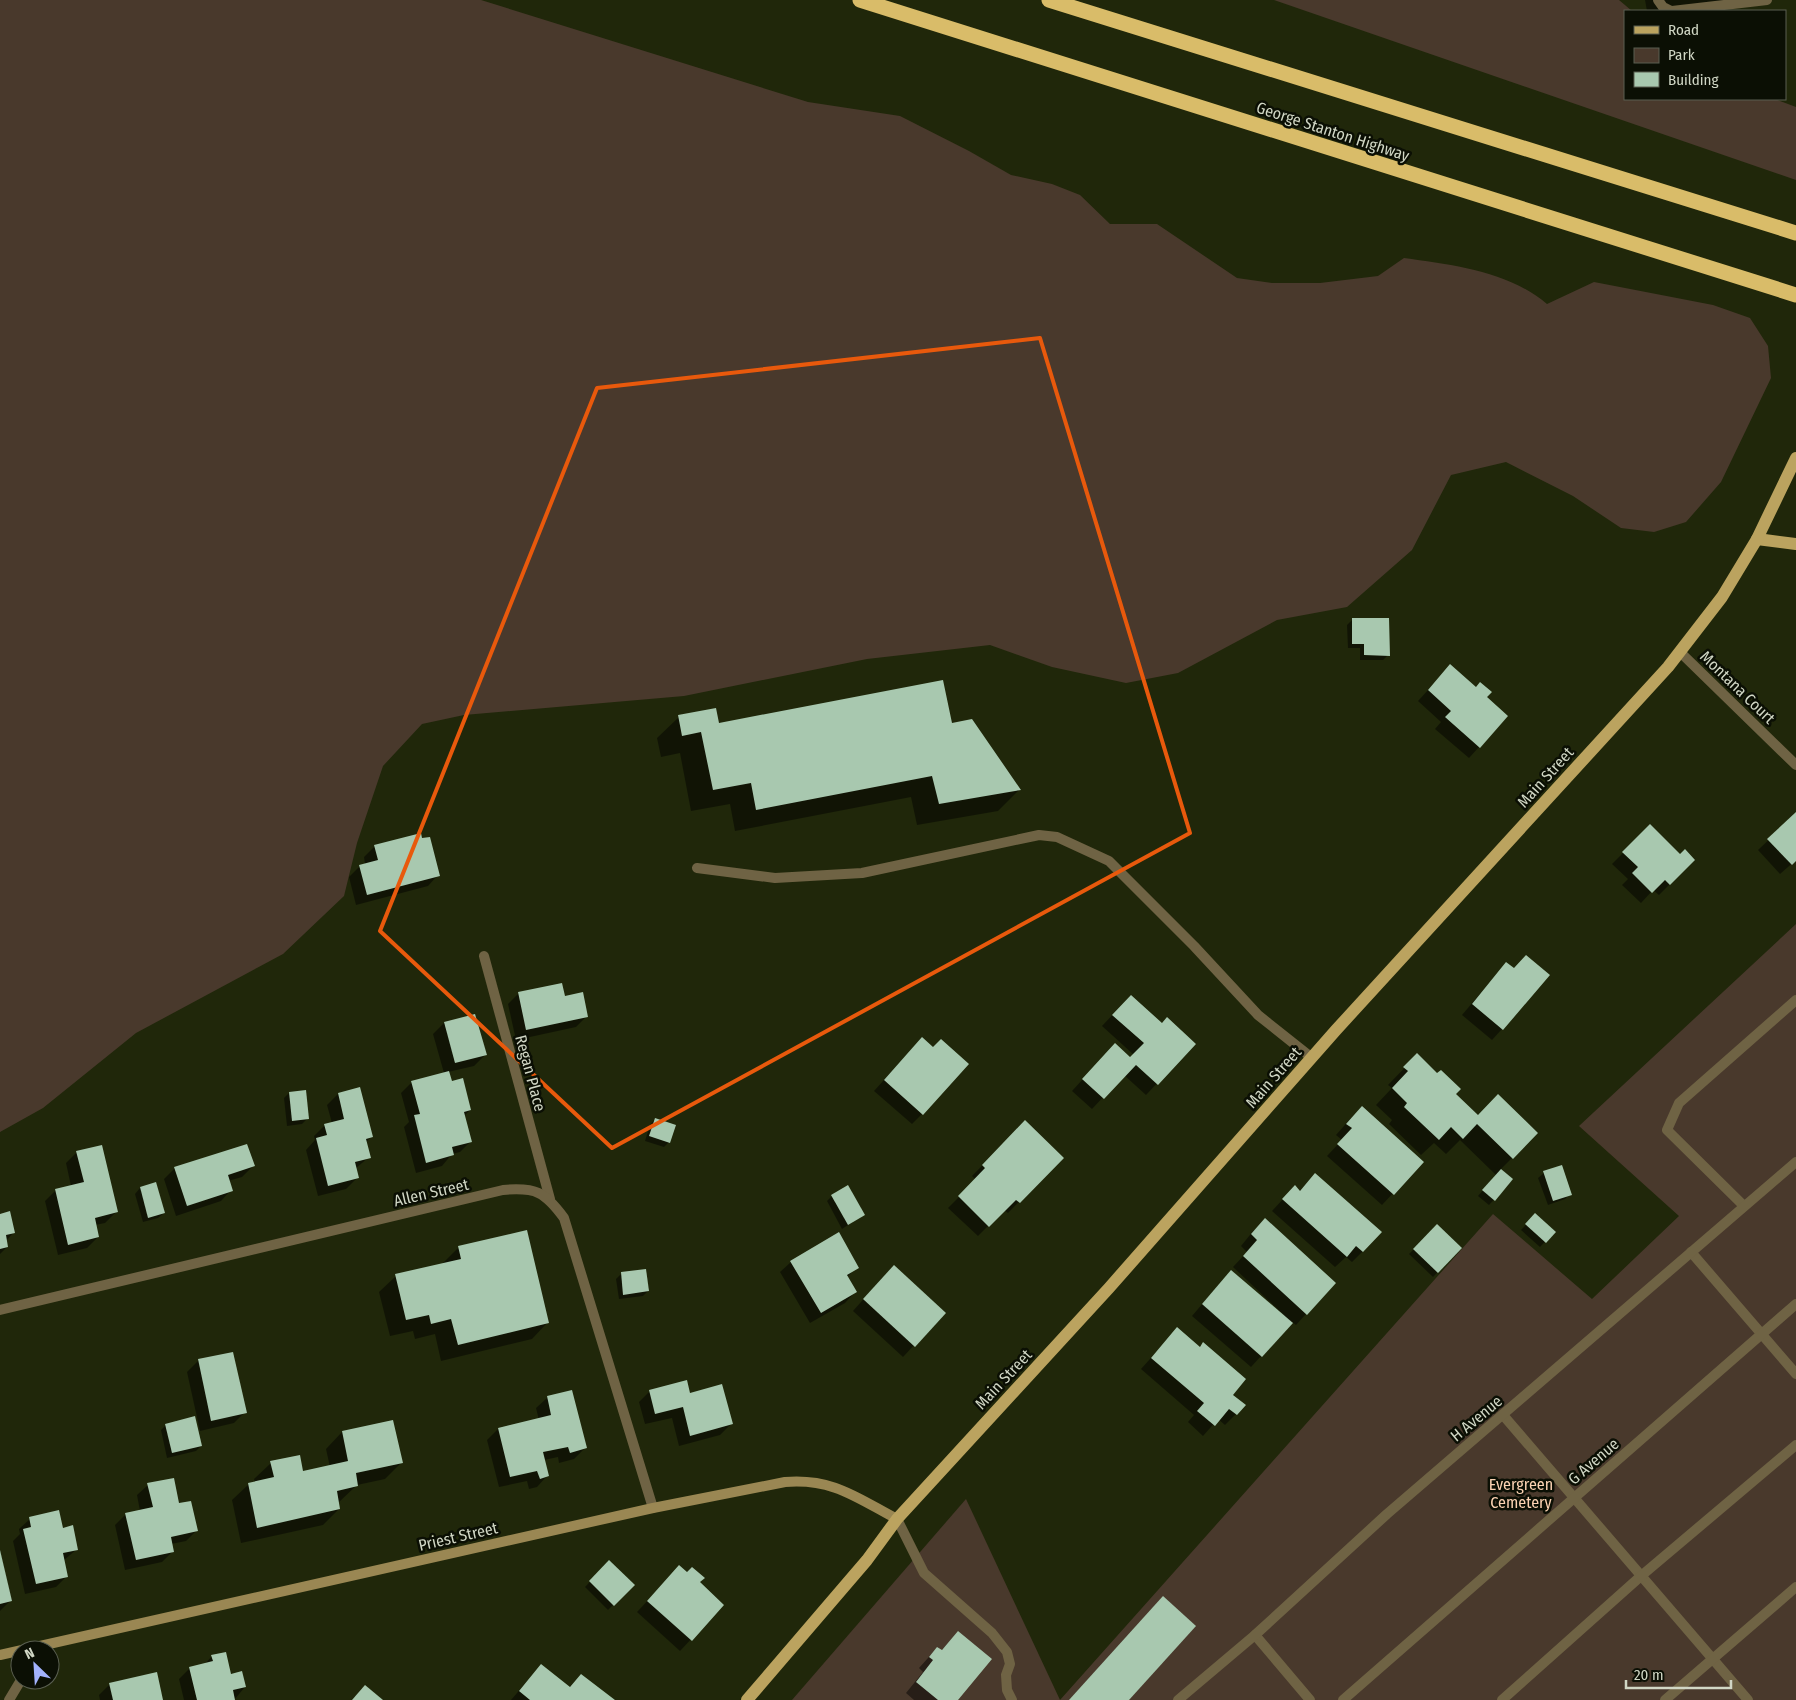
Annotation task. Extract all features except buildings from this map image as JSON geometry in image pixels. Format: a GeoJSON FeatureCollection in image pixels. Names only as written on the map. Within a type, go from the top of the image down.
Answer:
{"type":"FeatureCollection","features":[{"type":"Feature","properties":{"kind":"highway","name":"George Stanton Highway"},"geometry":{"type":"LineString","coordinates":[[860,0],[1796,295]]}},
{"type":"Feature","properties":{"kind":"highway"},"geometry":{"type":"LineString","coordinates":[[1049,0],[1796,233]]}},
{"type":"Feature","properties":{"kind":"main road","name":"Main Street"},"geometry":{"type":"LineString","coordinates":[[746,1700],[867,1560],[897,1519],[1109,1288],[1312,1058],[1680,652],[1715,609],[1757,539],[1796,458]]}},
{"type":"Feature","properties":{"kind":"main road"},"geometry":{"type":"LineString","coordinates":[[1757,539],[1796,544]]}},
{"type":"Feature","properties":{"kind":"main road","name":"Priest Street"},"geometry":{"type":"LineString","coordinates":[[60,1643],[653,1508],[804,1481],[835,1486],[897,1519]]}},
{"type":"Feature","properties":{"kind":"street"},"geometry":{"type":"LineString","coordinates":[[1658,0],[1670,10]]}},
{"type":"Feature","properties":{"kind":"street"},"geometry":{"type":"LineString","coordinates":[[1681,10],[1768,0]]}},
{"type":"Feature","properties":{"kind":"street","name":"Montana Court"},"geometry":{"type":"LineString","coordinates":[[1680,652],[1796,765]]}},
{"type":"Feature","properties":{"kind":"street"},"geometry":{"type":"LineString","coordinates":[[698,868],[775,878],[862,873],[1039,835],[1057,837],[1109,861],[1194,946],[1258,1015],[1312,1058]]}},
{"type":"Feature","properties":{"kind":"street","name":"Regan Place"},"geometry":{"type":"LineString","coordinates":[[484,956],[550,1198]]}},
{"type":"Feature","properties":{"kind":"street"},"geometry":{"type":"LineString","coordinates":[[1744,1206],[1667,1130],[1679,1103],[1796,1000]]}},
{"type":"Feature","properties":{"kind":"street","name":"H Avenue"},"geometry":{"type":"LineString","coordinates":[[1178,1700],[1255,1635],[1387,1514],[1796,1162]]}},
{"type":"Feature","properties":{"kind":"street","name":"Allen Street"},"geometry":{"type":"LineString","coordinates":[[0,1310],[504,1190],[525,1188],[550,1198]]}},
{"type":"Feature","properties":{"kind":"street"},"geometry":{"type":"LineString","coordinates":[[550,1198],[564,1218],[572,1238],[653,1508]]}},
{"type":"Feature","properties":{"kind":"street"},"geometry":{"type":"LineString","coordinates":[[1691,1252],[1796,1374]]}},
{"type":"Feature","properties":{"kind":"street","name":"G Avenue"},"geometry":{"type":"LineString","coordinates":[[1343,1700],[1796,1304]]}},
{"type":"Feature","properties":{"kind":"street"},"geometry":{"type":"LineString","coordinates":[[1503,1415],[1714,1658],[1748,1700]]}},
{"type":"Feature","properties":{"kind":"street"},"geometry":{"type":"LineString","coordinates":[[1502,1700],[1641,1576],[1796,1445]]}},
{"type":"Feature","properties":{"kind":"street"},"geometry":{"type":"LineString","coordinates":[[897,1519],[924,1573],[992,1633],[1007,1652],[1010,1664],[1006,1675],[1007,1690],[1012,1700]]}},
{"type":"Feature","properties":{"kind":"street"},"geometry":{"type":"LineString","coordinates":[[1665,1700],[1796,1587]]}},
{"type":"Feature","properties":{"kind":"street"},"geometry":{"type":"LineString","coordinates":[[1255,1635],[1310,1700]]}},
{"type":"Feature","properties":{"kind":"highlighted area"},"geometry":{"type":"Polygon","coordinates":[[[1040,338],[1190,833],[612,1148],[380,931],[597,388],[1040,338]]]}},
{"type":"Feature","properties":{"kind":"green space"},"geometry":{"type":"Polygon","coordinates":[[[0,0],[481,0],[808,102],[900,116],[1011,175],[1052,184],[1080,195],[1110,224],[1157,224],[1237,278],[1272,283],[1320,283],[1378,276],[1404,258],[1460,267],[1498,277],[1532,293],[1547,304],[1594,282],[1713,305],[1750,318],[1768,346],[1771,378],[1721,482],[1686,522],[1654,532],[1621,528],[1573,496],[1506,462],[1451,475],[1412,550],[1347,607],[1277,620],[1178,673],[1126,683],[1052,667],[990,645],[867,659],[684,696],[464,715],[422,724],[383,766],[357,843],[344,896],[283,954],[136,1033],[43,1108],[0,1132],[0,0]]]}},
{"type":"Feature","properties":{"kind":"green space"},"geometry":{"type":"Polygon","coordinates":[[[1274,0],[1619,0],[1631,10],[1624,10],[1624,100],[1778,100],[1796,107],[1796,180],[1274,0]]]}},
{"type":"Feature","properties":{"kind":"green space","name":"Evergreen Cemetery"},"geometry":{"type":"Polygon","coordinates":[[[1796,924],[1796,1700],[1060,1700],[1493,1214],[1592,1299],[1679,1216],[1579,1126],[1796,924]]]}},
{"type":"Feature","properties":{"kind":"green space"},"geometry":{"type":"Polygon","coordinates":[[[966,1499],[1060,1700],[792,1700],[966,1499]]]}}]}
